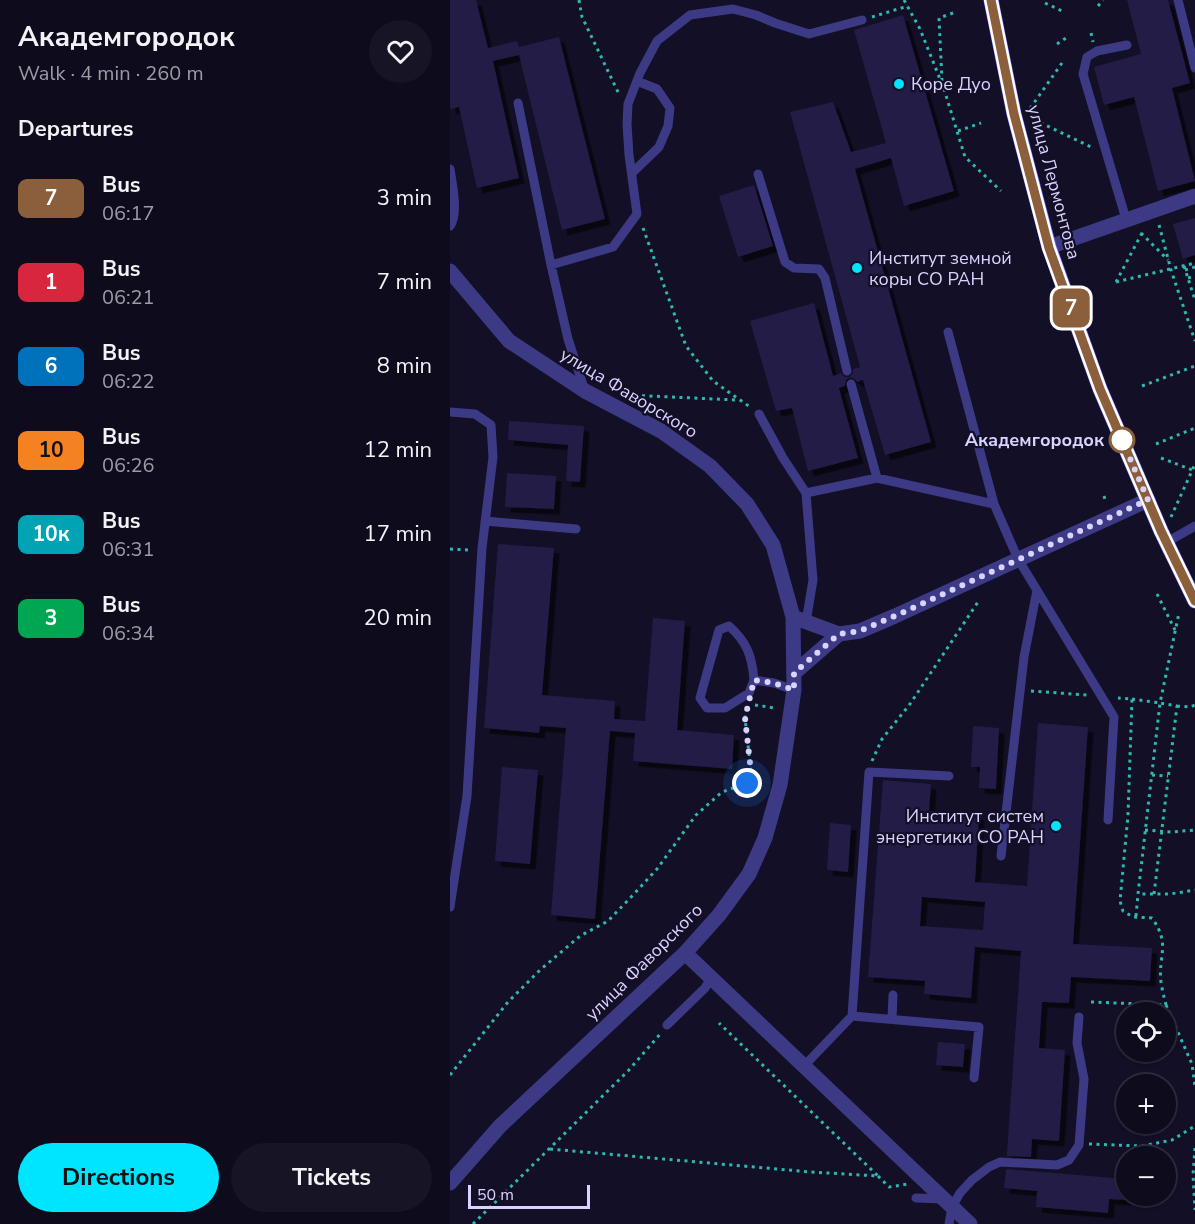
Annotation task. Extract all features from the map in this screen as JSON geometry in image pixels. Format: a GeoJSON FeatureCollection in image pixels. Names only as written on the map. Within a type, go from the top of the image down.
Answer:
{"type":"FeatureCollection","features":[{"type":"Feature","properties":{"kind":"main road","name":"улица Лермонтова"},"geometry":{"type":"LineString","coordinates":[[991,0],[1014,114],[1049,248],[1100,389],[1195,601]]}},
{"type":"Feature","properties":{"kind":"street"},"geometry":{"type":"LineString","coordinates":[[1049,248],[1195,196]]}},
{"type":"Feature","properties":{"kind":"street","name":"улица Фаворского"},"geometry":{"type":"LineString","coordinates":[[450,271],[509,341],[585,391],[661,431],[711,466],[747,504],[773,545],[799,619],[794,690],[780,785],[765,838],[749,874],[720,915],[686,953],[500,1126],[450,1183]]}},
{"type":"Feature","properties":{"kind":"street"},"geometry":{"type":"LineString","coordinates":[[799,619],[839,634],[860,631],[1148,500]]}},
{"type":"Feature","properties":{"kind":"street"},"geometry":{"type":"LineString","coordinates":[[794,673],[839,634]]}},
{"type":"Feature","properties":{"kind":"street"},"geometry":{"type":"LineString","coordinates":[[686,953],[970,1224]]}},
{"type":"Feature","properties":{"kind":"lane"},"geometry":{"type":"LineString","coordinates":[[1178,0],[1195,68]]}},
{"type":"Feature","properties":{"kind":"lane"},"geometry":{"type":"LineString","coordinates":[[551,265],[613,247],[637,214],[627,124],[628,104],[657,41],[690,15],[733,9],[809,34],[862,20]]}},
{"type":"Feature","properties":{"kind":"lane"},"geometry":{"type":"LineString","coordinates":[[1126,219],[1083,74],[1087,57],[1097,51],[1127,45]]}},
{"type":"Feature","properties":{"kind":"lane"},"geometry":{"type":"LineString","coordinates":[[632,173],[659,147],[668,126],[670,108],[657,89],[637,81]]}},
{"type":"Feature","properties":{"kind":"lane"},"geometry":{"type":"LineString","coordinates":[[518,103],[568,339],[585,391]]}},
{"type":"Feature","properties":{"kind":"lane"},"geometry":{"type":"LineString","coordinates":[[450,169],[454,221],[450,226]]}},
{"type":"Feature","properties":{"kind":"lane"},"geometry":{"type":"LineString","coordinates":[[758,174],[785,262],[794,268],[819,269],[825,278],[847,371]]}},
{"type":"Feature","properties":{"kind":"lane"},"geometry":{"type":"LineString","coordinates":[[948,332],[994,504],[1018,559],[1114,717],[1108,820]]}},
{"type":"Feature","properties":{"kind":"lane"},"geometry":{"type":"LineString","coordinates":[[851,384],[877,478]]}},
{"type":"Feature","properties":{"kind":"lane"},"geometry":{"type":"LineString","coordinates":[[450,412],[475,414],[491,425],[493,457],[482,552],[467,796],[450,907]]}},
{"type":"Feature","properties":{"kind":"lane"},"geometry":{"type":"LineString","coordinates":[[759,414],[783,458],[806,493],[813,580],[799,619]]}},
{"type":"Feature","properties":{"kind":"lane"},"geometry":{"type":"LineString","coordinates":[[806,493],[877,478],[994,504]]}},
{"type":"Feature","properties":{"kind":"lane"},"geometry":{"type":"LineString","coordinates":[[485,521],[576,529]]}},
{"type":"Feature","properties":{"kind":"lane"},"geometry":{"type":"LineString","coordinates":[[1167,542],[1195,526]]}},
{"type":"Feature","properties":{"kind":"lane"},"geometry":{"type":"LineString","coordinates":[[1001,856],[1024,657],[1037,590]]}},
{"type":"Feature","properties":{"kind":"lane"},"geometry":{"type":"LineString","coordinates":[[729,626],[742,638],[752,660],[754,680],[749,693],[725,708],[707,708],[700,698],[719,630],[729,626]]}},
{"type":"Feature","properties":{"kind":"lane"},"geometry":{"type":"LineString","coordinates":[[754,680],[774,683],[794,690]]}},
{"type":"Feature","properties":{"kind":"lane"},"geometry":{"type":"LineString","coordinates":[[804,1066],[852,1016],[869,772],[949,776]]}},
{"type":"Feature","properties":{"kind":"lane"},"geometry":{"type":"LineString","coordinates":[[668,1025],[705,988],[711,978]]}},
{"type":"Feature","properties":{"kind":"lane"},"geometry":{"type":"LineString","coordinates":[[892,1019],[893,995]]}},
{"type":"Feature","properties":{"kind":"lane"},"geometry":{"type":"LineString","coordinates":[[852,1016],[979,1027],[974,1078]]}},
{"type":"Feature","properties":{"kind":"lane"},"geometry":{"type":"LineString","coordinates":[[916,1198],[948,1203],[972,1180],[1000,1162],[1057,1165],[1069,1160],[1079,1143],[1084,1079],[1077,1042],[1079,1017]]}},
{"type":"Feature","properties":{"kind":"lane"},"geometry":{"type":"LineString","coordinates":[[948,1203],[949,1224]]}},
{"type":"Feature","properties":{"kind":"path"},"geometry":{"type":"LineString","coordinates":[[579,0],[582,17],[628,112]]}},
{"type":"Feature","properties":{"kind":"path"},"geometry":{"type":"LineString","coordinates":[[904,0],[920,29],[942,85],[965,157],[1001,191]]}},
{"type":"Feature","properties":{"kind":"path"},"geometry":{"type":"LineString","coordinates":[[1098,6],[1103,0]]}},
{"type":"Feature","properties":{"kind":"path"},"geometry":{"type":"LineString","coordinates":[[1046,3],[1062,11]]}},
{"type":"Feature","properties":{"kind":"path"},"geometry":{"type":"LineString","coordinates":[[862,20],[908,6]]}},
{"type":"Feature","properties":{"kind":"path"},"geometry":{"type":"LineString","coordinates":[[942,85],[939,18],[956,12]]}},
{"type":"Feature","properties":{"kind":"path"},"geometry":{"type":"LineString","coordinates":[[1056,45],[1069,36]]}},
{"type":"Feature","properties":{"kind":"path"},"geometry":{"type":"LineString","coordinates":[[1062,63],[1029,110],[1035,120],[1107,154]]}},
{"type":"Feature","properties":{"kind":"path"},"geometry":{"type":"LineString","coordinates":[[957,132],[981,123]]}},
{"type":"Feature","properties":{"kind":"path"},"geometry":{"type":"LineString","coordinates":[[1155,210],[1116,282],[1195,265]]}},
{"type":"Feature","properties":{"kind":"path"},"geometry":{"type":"LineString","coordinates":[[1155,210],[1171,270],[1195,341]]}},
{"type":"Feature","properties":{"kind":"path"},"geometry":{"type":"LineString","coordinates":[[637,214],[686,346],[713,381],[759,414]]}},
{"type":"Feature","properties":{"kind":"path"},"geometry":{"type":"LineString","coordinates":[[1126,219],[1168,260]]}},
{"type":"Feature","properties":{"kind":"path"},"geometry":{"type":"LineString","coordinates":[[1185,268],[1195,300]]}},
{"type":"Feature","properties":{"kind":"path"},"geometry":{"type":"LineString","coordinates":[[1188,278],[1195,276]]}},
{"type":"Feature","properties":{"kind":"path"},"geometry":{"type":"LineString","coordinates":[[1142,386],[1195,366]]}},
{"type":"Feature","properties":{"kind":"path"},"geometry":{"type":"LineString","coordinates":[[622,395],[739,400]]}},
{"type":"Feature","properties":{"kind":"path"},"geometry":{"type":"LineString","coordinates":[[1156,444],[1195,428]]}},
{"type":"Feature","properties":{"kind":"path"},"geometry":{"type":"LineString","coordinates":[[1161,458],[1194,470]]}},
{"type":"Feature","properties":{"kind":"path"},"geometry":{"type":"LineString","coordinates":[[1170,518],[1195,464]]}},
{"type":"Feature","properties":{"kind":"path"},"geometry":{"type":"LineString","coordinates":[[1104,496],[1107,503]]}},
{"type":"Feature","properties":{"kind":"path"},"geometry":{"type":"LineString","coordinates":[[450,549],[482,552]]}},
{"type":"Feature","properties":{"kind":"path"},"geometry":{"type":"LineString","coordinates":[[1157,594],[1175,630]]}},
{"type":"Feature","properties":{"kind":"path"},"geometry":{"type":"LineString","coordinates":[[872,762],[882,739],[910,704],[978,602]]}},
{"type":"Feature","properties":{"kind":"path"},"geometry":{"type":"LineString","coordinates":[[1136,917],[1160,703],[1179,614]]}},
{"type":"Feature","properties":{"kind":"path"},"geometry":{"type":"LineString","coordinates":[[1132,699],[1177,706],[1195,705]]}},
{"type":"Feature","properties":{"kind":"path"},"geometry":{"type":"LineString","coordinates":[[450,1076],[508,1002],[540,970],[580,936],[608,921],[634,894],[657,868],[696,815],[722,792],[747,783],[751,772],[745,718],[747,704],[780,708]]}},
{"type":"Feature","properties":{"kind":"path"},"geometry":{"type":"LineString","coordinates":[[1154,894],[1177,706]]}},
{"type":"Feature","properties":{"kind":"path"},"geometry":{"type":"LineString","coordinates":[[1152,775],[1168,776]]}},
{"type":"Feature","properties":{"kind":"path"},"geometry":{"type":"LineString","coordinates":[[1145,830],[1195,830]]}},
{"type":"Feature","properties":{"kind":"path"},"geometry":{"type":"LineString","coordinates":[[1138,894],[1195,890]]}},
{"type":"Feature","properties":{"kind":"path"},"geometry":{"type":"LineString","coordinates":[[1161,980],[1165,1002]]}},
{"type":"Feature","properties":{"kind":"path"},"geometry":{"type":"LineString","coordinates":[[1091,1002],[1116,1003]]}},
{"type":"Feature","properties":{"kind":"path"},"geometry":{"type":"LineString","coordinates":[[719,1023],[889,1187],[911,1184]]}},
{"type":"Feature","properties":{"kind":"path"},"geometry":{"type":"LineString","coordinates":[[473,1224],[628,1071],[668,1025]]}},
{"type":"Feature","properties":{"kind":"path"},"geometry":{"type":"LineString","coordinates":[[1176,1028],[1192,1064],[1195,1087]]}},
{"type":"Feature","properties":{"kind":"path"},"geometry":{"type":"LineString","coordinates":[[1079,1143],[1142,1146],[1172,1140],[1195,1126]]}},
{"type":"Feature","properties":{"kind":"path"},"geometry":{"type":"LineString","coordinates":[[1195,1148],[1193,1175],[1195,1210]]}},
{"type":"Feature","properties":{"kind":"path"},"geometry":{"type":"LineString","coordinates":[[550,1149],[811,1173],[878,1176]]}},
{"type":"Feature","properties":{"kind":"building"},"geometry":{"type":"Polygon","coordinates":[[[450,0],[476,0],[488,48],[517,41],[519,47],[559,37],[605,219],[562,230],[519,55],[493,61],[519,178],[477,188],[459,107],[450,109],[450,0]]]}},
{"type":"Feature","properties":{"kind":"building"},"geometry":{"type":"Polygon","coordinates":[[[1127,0],[1168,0],[1190,83],[1172,88],[1195,181],[1158,191],[1134,97],[1104,105],[1094,67],[1141,54],[1127,0]]]}},
{"type":"Feature","properties":{"kind":"building","name":"Институт земной коры СО РАН"},"geometry":{"type":"Polygon","coordinates":[[[903,15],[954,191],[904,206],[891,158],[855,169],[931,442],[885,455],[863,380],[857,382],[850,377],[846,380],[845,386],[839,388],[858,458],[808,471],[792,408],[776,411],[750,321],[814,303],[833,376],[841,373],[849,377],[853,369],[860,367],[790,112],[833,102],[851,152],[886,143],[854,30],[903,15]]]}},
{"type":"Feature","properties":{"kind":"building"},"geometry":{"type":"Polygon","coordinates":[[[754,185],[773,246],[738,257],[719,196],[754,185]]]}},
{"type":"Feature","properties":{"kind":"building"},"geometry":{"type":"Polygon","coordinates":[[[1195,218],[1195,255],[1183,259],[1173,224],[1195,218]]]}},
{"type":"Feature","properties":{"kind":"building"},"geometry":{"type":"Polygon","coordinates":[[[509,421],[584,426],[580,482],[566,481],[568,445],[508,440],[509,421]]]}},
{"type":"Feature","properties":{"kind":"building"},"geometry":{"type":"Polygon","coordinates":[[[507,473],[556,476],[554,509],[505,507],[507,473]]]}},
{"type":"Feature","properties":{"kind":"building"},"geometry":{"type":"Polygon","coordinates":[[[498,544],[554,548],[542,695],[615,701],[614,719],[645,721],[653,618],[685,621],[677,730],[734,735],[732,769],[633,761],[635,733],[610,731],[595,919],[551,915],[566,728],[540,726],[539,733],[484,728],[498,544]]]}},
{"type":"Feature","properties":{"kind":"building"},"geometry":{"type":"Polygon","coordinates":[[[1038,723],[1088,727],[1073,944],[1152,948],[1150,981],[1071,977],[1069,1003],[1042,1002],[1039,1048],[1065,1050],[1059,1141],[1032,1139],[1031,1157],[1007,1156],[1021,951],[975,947],[971,998],[924,994],[925,981],[868,977],[883,780],[931,784],[929,811],[979,815],[975,882],[1027,886],[1038,723]],[[922,897],[920,926],[983,930],[985,902],[922,897]]]}},
{"type":"Feature","properties":{"kind":"building"},"geometry":{"type":"Polygon","coordinates":[[[973,726],[999,728],[996,789],[979,788],[980,767],[971,767],[973,726]]]}},
{"type":"Feature","properties":{"kind":"building"},"geometry":{"type":"Polygon","coordinates":[[[502,767],[538,770],[530,864],[495,861],[502,767]]]}},
{"type":"Feature","properties":{"kind":"building"},"geometry":{"type":"Polygon","coordinates":[[[830,823],[851,825],[848,872],[827,870],[830,823]]]}},
{"type":"Feature","properties":{"kind":"building"},"geometry":{"type":"Polygon","coordinates":[[[938,1042],[965,1044],[963,1067],[936,1065],[938,1042]]]}},
{"type":"Feature","properties":{"kind":"building"},"geometry":{"type":"Polygon","coordinates":[[[1006,1169],[1116,1178],[1116,1199],[1109,1199],[1108,1213],[1036,1207],[1037,1191],[1004,1188],[1006,1169]]]}},
{"type":"Feature","properties":{"kind":"bus line","name":"7"},"geometry":{"type":"LineString","coordinates":[[991,0],[1014,114],[1049,248],[1100,389],[1161,531],[1195,601]]}},
{"type":"Feature","properties":{"kind":"place","name":"Коре Дуо"},"geometry":{"type":"Point","coordinates":[899,84]}},
{"type":"Feature","properties":{"kind":"place","name":"Институт земной коры СО РАН"},"geometry":{"type":"Point","coordinates":[857,268]}},
{"type":"Feature","properties":{"kind":"place","name":"Академгородок"},"geometry":{"type":"Point","coordinates":[1122,440]}},
{"type":"Feature","properties":{"kind":"place","name":"Институт систем энергетики СО РАН"},"geometry":{"type":"Point","coordinates":[1056,826]}},
{"type":"Feature","properties":{"kind":"route"},"geometry":{"type":"LineString","coordinates":[[747,783],[751,772],[745,718],[749,693],[754,680],[774,683],[794,690],[794,673],[839,634],[860,631],[895,616],[1148,500],[1122,440]]}}]}
